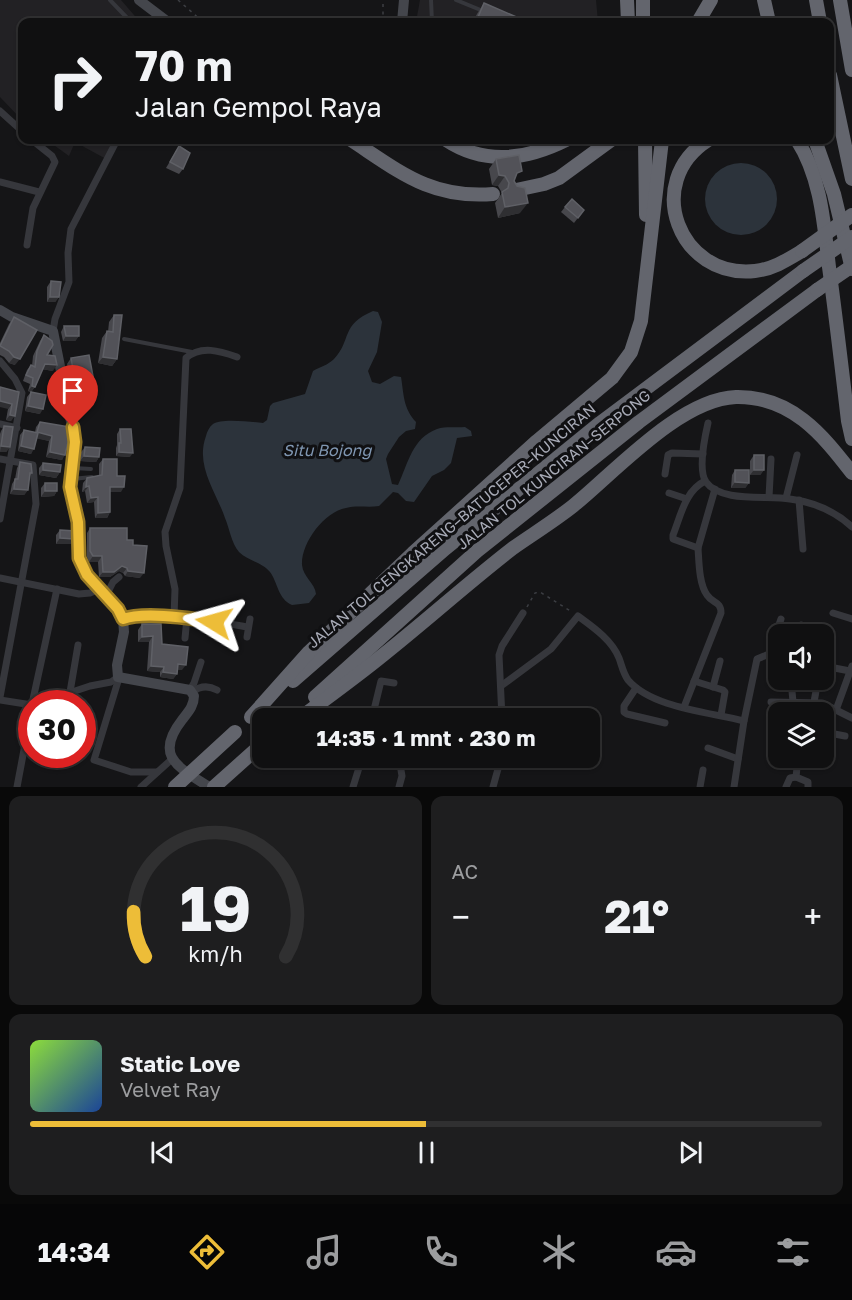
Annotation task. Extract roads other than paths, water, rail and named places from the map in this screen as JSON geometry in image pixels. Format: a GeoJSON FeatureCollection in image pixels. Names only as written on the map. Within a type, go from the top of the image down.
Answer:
{"type":"FeatureCollection","features":[{"type":"Feature","properties":{"kind":"highway"},"geometry":{"type":"LineString","coordinates":[[627,0],[628,18]]}},
{"type":"Feature","properties":{"kind":"highway"},"geometry":{"type":"LineString","coordinates":[[643,0],[643,18]]}},
{"type":"Feature","properties":{"kind":"highway"},"geometry":{"type":"LineString","coordinates":[[700,18],[711,0]]}},
{"type":"Feature","properties":{"kind":"highway"},"geometry":{"type":"LineString","coordinates":[[764,0],[768,18]]}},
{"type":"Feature","properties":{"kind":"highway"},"geometry":{"type":"LineString","coordinates":[[816,0],[819,18]]}},
{"type":"Feature","properties":{"kind":"highway"},"geometry":{"type":"LineString","coordinates":[[840,0],[852,70]]}},
{"type":"Feature","properties":{"kind":"highway"},"geometry":{"type":"LineString","coordinates":[[834,94],[852,179]]}},
{"type":"Feature","properties":{"kind":"highway"},"geometry":{"type":"LineString","coordinates":[[357,144],[403,174],[430,187],[460,194],[493,194]]}},
{"type":"Feature","properties":{"kind":"highway"},"geometry":{"type":"LineString","coordinates":[[453,144],[466,151],[493,158],[530,153],[557,144]]}},
{"type":"Feature","properties":{"kind":"highway"},"geometry":{"type":"LineString","coordinates":[[516,190],[559,178],[606,144]]}},
{"type":"Feature","properties":{"kind":"highway"},"geometry":{"type":"LineString","coordinates":[[645,144],[646,280]]}},
{"type":"Feature","properties":{"kind":"highway"},"geometry":{"type":"LineString","coordinates":[[175,787],[251,717],[309,652],[413,553],[619,370],[631,352],[638,334],[662,144]]}},
{"type":"Feature","properties":{"kind":"highway"},"geometry":{"type":"LineString","coordinates":[[703,144],[686,159],[674,185],[674,213],[681,232],[690,245],[712,263],[728,269],[744,271],[770,267],[802,250],[852,215]]}},
{"type":"Feature","properties":{"kind":"highway"},"geometry":{"type":"LineString","coordinates":[[787,144],[801,160],[819,198]]}},
{"type":"Feature","properties":{"kind":"highway"},"geometry":{"type":"LineString","coordinates":[[799,144],[811,165],[819,198],[852,439]]}},
{"type":"Feature","properties":{"kind":"highway"},"geometry":{"type":"LineString","coordinates":[[816,144],[834,194],[852,267]]}},
{"type":"Feature","properties":{"kind":"highway","name":"JALAN TOL CENGKARENG–BATUCEPER–KUNCIRAN"},"geometry":{"type":"LineString","coordinates":[[251,717],[446,548],[600,423],[852,237]]}},
{"type":"Feature","properties":{"kind":"highway","name":"JALAN TOL KUNCIRAN–SERPONG"},"geometry":{"type":"LineString","coordinates":[[302,708],[477,551],[639,422],[804,299],[823,290],[852,267]]}},
{"type":"Feature","properties":{"kind":"highway"},"geometry":{"type":"LineString","coordinates":[[823,290],[852,275]]}},
{"type":"Feature","properties":{"kind":"highway"},"geometry":{"type":"LineString","coordinates":[[313,708],[381,657],[513,549],[572,507],[659,432],[695,409],[721,399],[735,397],[765,399],[779,404],[802,417],[815,428],[852,473]]}},
{"type":"Feature","properties":{"kind":"highway"},"geometry":{"type":"LineString","coordinates":[[214,787],[252,754]]}},
{"type":"Feature","properties":{"kind":"street"},"geometry":{"type":"LineString","coordinates":[[139,0],[163,18]]}},
{"type":"Feature","properties":{"kind":"street"},"geometry":{"type":"LineString","coordinates":[[402,18],[404,0]]}},
{"type":"Feature","properties":{"kind":"street"},"geometry":{"type":"LineString","coordinates":[[0,111],[18,127]]}},
{"type":"Feature","properties":{"kind":"street"},"geometry":{"type":"LineString","coordinates":[[27,245],[32,212],[39,192],[55,162],[52,156],[37,144]]}},
{"type":"Feature","properties":{"kind":"street"},"geometry":{"type":"LineString","coordinates":[[115,144],[71,229],[68,253],[69,282],[53,331],[75,442],[70,487],[78,522],[79,558],[87,575],[118,609],[123,619],[124,632],[117,665],[118,677],[94,760],[131,772],[157,772]]}},
{"type":"Feature","properties":{"kind":"street"},"geometry":{"type":"LineString","coordinates":[[0,182],[39,192]]}},
{"type":"Feature","properties":{"kind":"street"},"geometry":{"type":"LineString","coordinates":[[0,310],[12,317],[53,331]]}},
{"type":"Feature","properties":{"kind":"street"},"geometry":{"type":"LineString","coordinates":[[174,617],[176,589],[165,532],[180,489],[186,358],[192,353],[218,350],[237,357]]}},
{"type":"Feature","properties":{"kind":"street"},"geometry":{"type":"LineString","coordinates":[[0,362],[15,379],[22,393],[12,461],[0,519]]}},
{"type":"Feature","properties":{"kind":"street"},"geometry":{"type":"LineString","coordinates":[[11,391],[22,393]]}},
{"type":"Feature","properties":{"kind":"street"},"geometry":{"type":"LineString","coordinates":[[708,423],[703,454],[705,481],[715,489],[737,495],[799,500],[825,509],[852,527]]}},
{"type":"Feature","properties":{"kind":"street"},"geometry":{"type":"LineString","coordinates":[[0,424],[17,428]]}},
{"type":"Feature","properties":{"kind":"street"},"geometry":{"type":"LineString","coordinates":[[665,474],[668,455],[672,453],[703,454]]}},
{"type":"Feature","properties":{"kind":"street"},"geometry":{"type":"LineString","coordinates":[[786,498],[797,455]]}},
{"type":"Feature","properties":{"kind":"street"},"geometry":{"type":"LineString","coordinates":[[0,459],[30,464],[35,470],[36,504],[0,699],[18,702]]}},
{"type":"Feature","properties":{"kind":"street"},"geometry":{"type":"LineString","coordinates":[[769,498],[771,459]]}},
{"type":"Feature","properties":{"kind":"street"},"geometry":{"type":"LineString","coordinates":[[698,548],[673,539],[673,535],[694,486],[705,481]]}},
{"type":"Feature","properties":{"kind":"street"},"geometry":{"type":"LineString","coordinates":[[684,707],[721,613],[721,607],[706,594],[699,568],[698,548],[715,489]]}},
{"type":"Feature","properties":{"kind":"street"},"geometry":{"type":"LineString","coordinates":[[669,493],[687,499]]}},
{"type":"Feature","properties":{"kind":"street"},"geometry":{"type":"LineString","coordinates":[[799,500],[803,549]]}},
{"type":"Feature","properties":{"kind":"street"},"geometry":{"type":"LineString","coordinates":[[0,578],[78,594],[103,592],[119,577]]}},
{"type":"Feature","properties":{"kind":"street"},"geometry":{"type":"LineString","coordinates":[[36,690],[57,589]]}},
{"type":"Feature","properties":{"kind":"street"},"geometry":{"type":"LineString","coordinates":[[502,708],[499,655],[502,646],[523,613]]}},
{"type":"Feature","properties":{"kind":"street"},"geometry":{"type":"LineString","coordinates":[[833,613],[852,620]]}},
{"type":"Feature","properties":{"kind":"street"},"geometry":{"type":"LineString","coordinates":[[123,619],[130,616],[174,617],[249,623],[247,637]]}},
{"type":"Feature","properties":{"kind":"street"},"geometry":{"type":"LineString","coordinates":[[501,686],[557,643],[578,616],[596,630],[614,650],[626,678],[636,688],[657,700],[744,721]]}},
{"type":"Feature","properties":{"kind":"street"},"geometry":{"type":"LineString","coordinates":[[185,638],[188,618]]}},
{"type":"Feature","properties":{"kind":"street"},"geometry":{"type":"LineString","coordinates":[[734,787],[744,721],[757,659],[769,654],[780,619]]}},
{"type":"Feature","properties":{"kind":"street"},"geometry":{"type":"LineString","coordinates":[[70,690],[78,645]]}},
{"type":"Feature","properties":{"kind":"street"},"geometry":{"type":"LineString","coordinates":[[713,687],[720,661]]}},
{"type":"Feature","properties":{"kind":"street"},"geometry":{"type":"LineString","coordinates":[[201,662],[191,691],[194,702],[170,740],[168,751],[176,764],[209,787]]}},
{"type":"Feature","properties":{"kind":"street"},"geometry":{"type":"LineString","coordinates":[[834,667],[851,668],[836,710],[852,718]]}},
{"type":"Feature","properties":{"kind":"street"},"geometry":{"type":"LineString","coordinates":[[78,690],[111,682],[118,677],[191,691],[205,687],[216,690]]}},
{"type":"Feature","properties":{"kind":"street"},"geometry":{"type":"LineString","coordinates":[[374,708],[381,681],[394,683]]}},
{"type":"Feature","properties":{"kind":"street"},"geometry":{"type":"LineString","coordinates":[[694,681],[725,692],[721,715]]}},
{"type":"Feature","properties":{"kind":"street"},"geometry":{"type":"LineString","coordinates":[[636,688],[624,706],[624,712],[665,723]]}},
{"type":"Feature","properties":{"kind":"street"},"geometry":{"type":"LineString","coordinates":[[792,690],[793,702]]}},
{"type":"Feature","properties":{"kind":"street"},"geometry":{"type":"LineString","coordinates":[[814,702],[817,690]]}},
{"type":"Feature","properties":{"kind":"street"},"geometry":{"type":"LineString","coordinates":[[834,734],[844,736]]}},
{"type":"Feature","properties":{"kind":"street"},"geometry":{"type":"LineString","coordinates":[[708,748],[738,759]]}},
{"type":"Feature","properties":{"kind":"street"},"geometry":{"type":"LineString","coordinates":[[141,787],[172,759]]}},
{"type":"Feature","properties":{"kind":"street"},"geometry":{"type":"LineString","coordinates":[[17,787],[23,768]]}},
{"type":"Feature","properties":{"kind":"street"},"geometry":{"type":"LineString","coordinates":[[353,787],[359,768]]}},
{"type":"Feature","properties":{"kind":"street"},"geometry":{"type":"LineString","coordinates":[[399,787],[402,776],[401,768]]}},
{"type":"Feature","properties":{"kind":"street"},"geometry":{"type":"LineString","coordinates":[[493,787],[498,768]]}},
{"type":"Feature","properties":{"kind":"street"},"geometry":{"type":"LineString","coordinates":[[796,777],[797,768]]}},
{"type":"Feature","properties":{"kind":"street"},"geometry":{"type":"LineString","coordinates":[[700,787],[703,770]]}},
{"type":"Feature","properties":{"kind":"street"},"geometry":{"type":"LineString","coordinates":[[786,787],[790,778],[796,777],[808,782],[807,787]]}},
{"type":"Feature","properties":{"kind":"lane"},"geometry":{"type":"LineString","coordinates":[[110,0],[127,18]]}},
{"type":"Feature","properties":{"kind":"lane"},"geometry":{"type":"LineString","coordinates":[[431,0],[432,18]]}},
{"type":"Feature","properties":{"kind":"lane"},"geometry":{"type":"LineString","coordinates":[[456,0],[492,15]]}},
{"type":"Feature","properties":{"kind":"lane"},"geometry":{"type":"LineString","coordinates":[[124,339],[192,353]]}},
{"type":"Feature","properties":{"kind":"lane"},"geometry":{"type":"LineString","coordinates":[[71,473],[91,469]]}},
{"type":"Feature","properties":{"kind":"lane"},"geometry":{"type":"LineString","coordinates":[[71,473],[93,477]]}},
{"type":"Feature","properties":{"kind":"water"},"geometry":{"type":"Polygon","coordinates":[[[748,163],[767,173],[775,185],[777,199],[775,213],[767,225],[755,233],[734,235],[715,225],[707,213],[705,192],[715,173],[727,165],[748,163]]]}},
{"type":"Feature","properties":{"kind":"water","name":"Situ Bojong"},"geometry":{"type":"Polygon","coordinates":[[[373,311],[378,312],[382,322],[377,352],[368,371],[372,382],[380,384],[394,376],[401,377],[406,406],[416,422],[415,429],[406,431],[399,437],[386,459],[392,484],[398,485],[416,445],[429,433],[440,428],[465,427],[471,431],[472,436],[457,438],[451,463],[444,470],[432,476],[414,502],[406,501],[398,493],[393,492],[379,506],[346,508],[322,522],[305,547],[302,565],[316,594],[309,603],[292,605],[281,595],[270,572],[239,552],[234,544],[205,468],[203,447],[206,434],[217,422],[263,423],[267,420],[270,406],[273,403],[305,394],[313,371],[334,359],[351,327],[363,316],[373,311]]]}}]}
